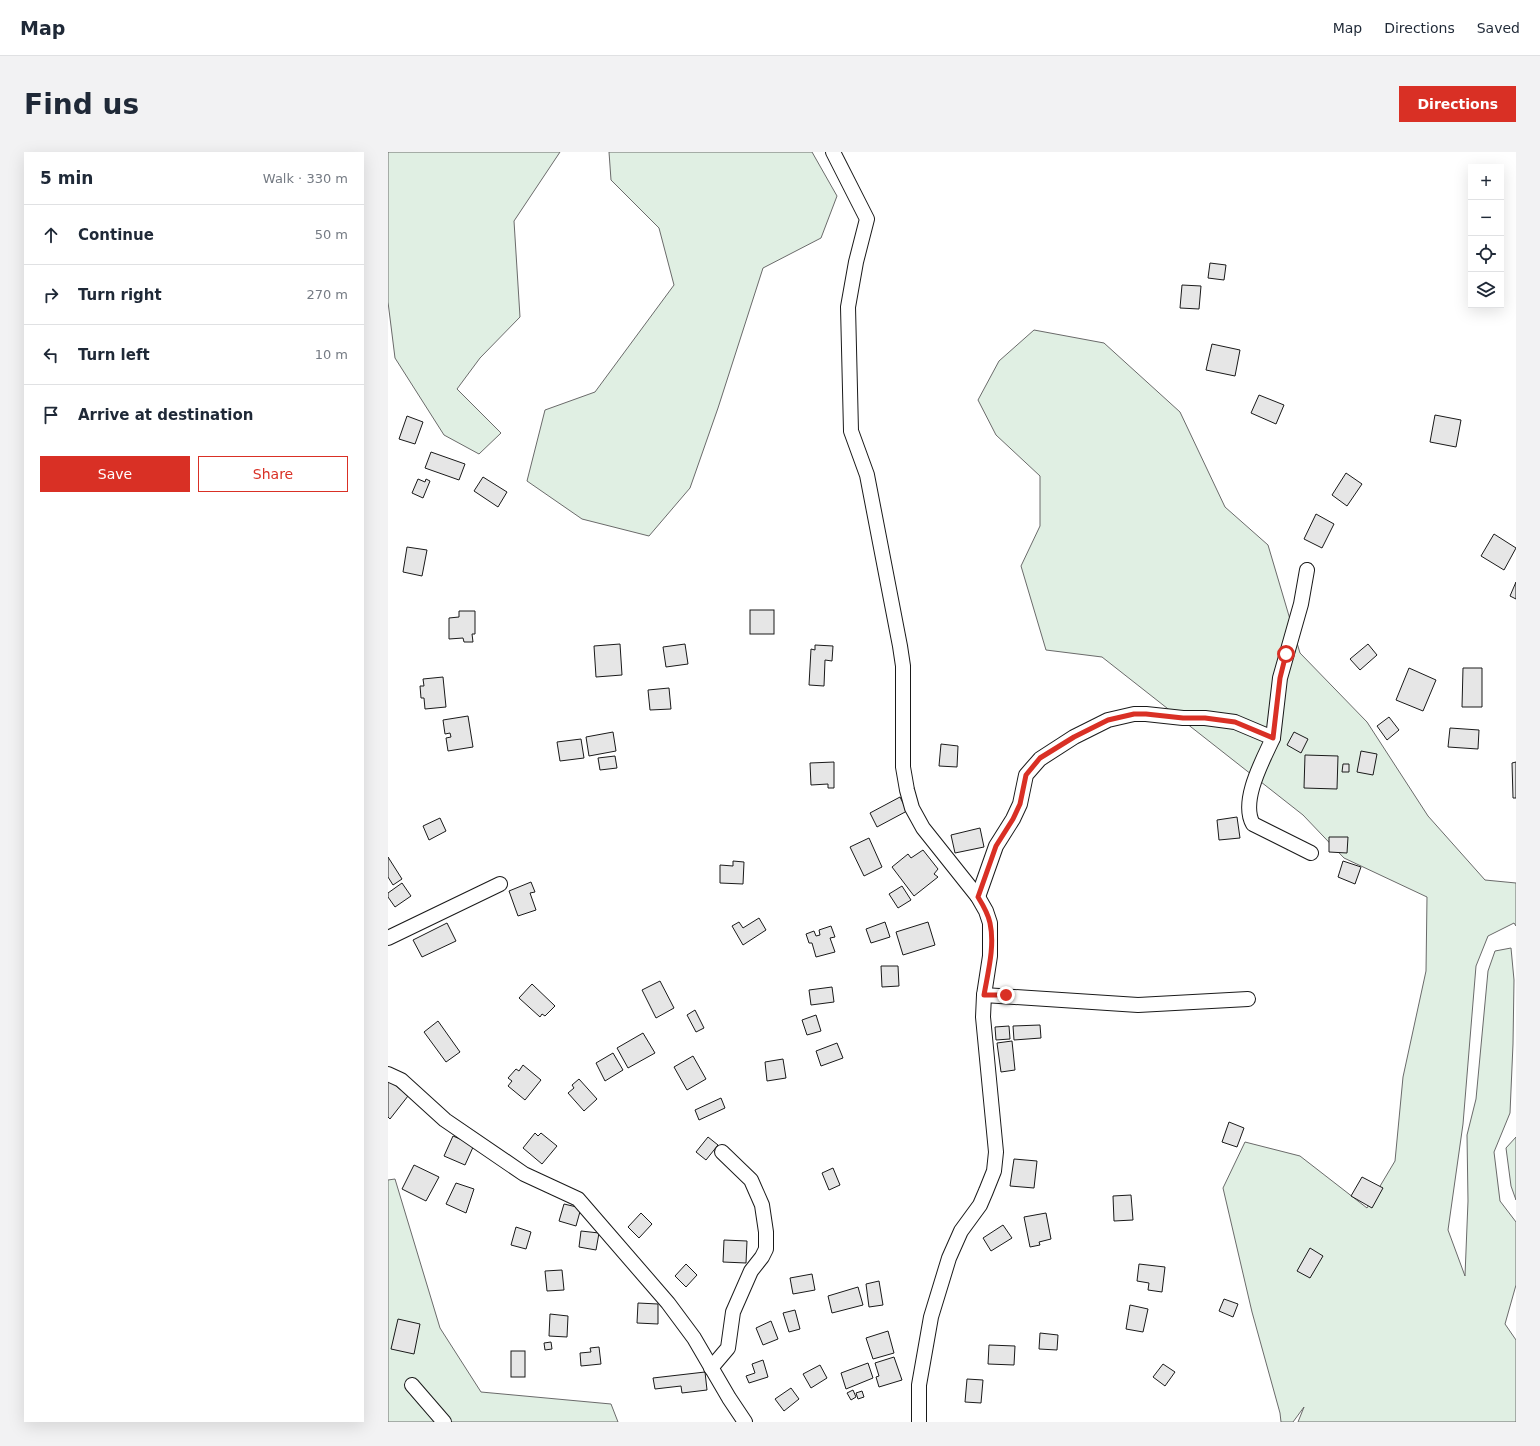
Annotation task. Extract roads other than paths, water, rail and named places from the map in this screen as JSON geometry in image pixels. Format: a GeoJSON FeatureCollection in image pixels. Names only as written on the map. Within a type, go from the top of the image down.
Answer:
{"type":"FeatureCollection","features":[{"type":"Feature","properties":{"kind":"street"},"geometry":{"type":"LineString","coordinates":[[833,152],[867,220],[856,262],[848,307],[851,431],[867,475],[903,666],[903,767],[907,790],[912,808],[923,828],[978,897],[986,911],[990,923],[991,937],[983,1016],[996,1152],[994,1171],[980,1205],[962,1231],[949,1258],[931,1317],[919,1385],[919,1422]]}},
{"type":"Feature","properties":{"kind":"street"},"geometry":{"type":"LineString","coordinates":[[1307,570],[1301,604],[1280,678],[1273,738],[1257,773],[1251,794],[1250,810],[1251,819],[1254,824],[1312,853]]}},
{"type":"Feature","properties":{"kind":"street"},"geometry":{"type":"LineString","coordinates":[[978,897],[996,846],[1013,819],[1020,804],[1026,775],[1040,758],[1074,737],[1108,720],[1134,714],[1146,714],[1183,718],[1205,718],[1235,722],[1273,738]]}},
{"type":"Feature","properties":{"kind":"street"},"geometry":{"type":"LineString","coordinates":[[388,938],[500,884]]}},
{"type":"Feature","properties":{"kind":"street"},"geometry":{"type":"LineString","coordinates":[[984,995],[1138,1005],[1248,999]]}},
{"type":"Feature","properties":{"kind":"street"},"geometry":{"type":"LineString","coordinates":[[388,1074],[401,1080],[445,1120],[524,1174],[578,1199],[668,1303],[694,1338],[729,1398],[745,1422]]}},
{"type":"Feature","properties":{"kind":"street"},"geometry":{"type":"LineString","coordinates":[[711,1368],[728,1348],[733,1312],[751,1271],[762,1257],[766,1249],[766,1232],[762,1205],[751,1180],[722,1152]]}},
{"type":"Feature","properties":{"kind":"street"},"geometry":{"type":"LineString","coordinates":[[412,1385],[444,1422]]}}]}
